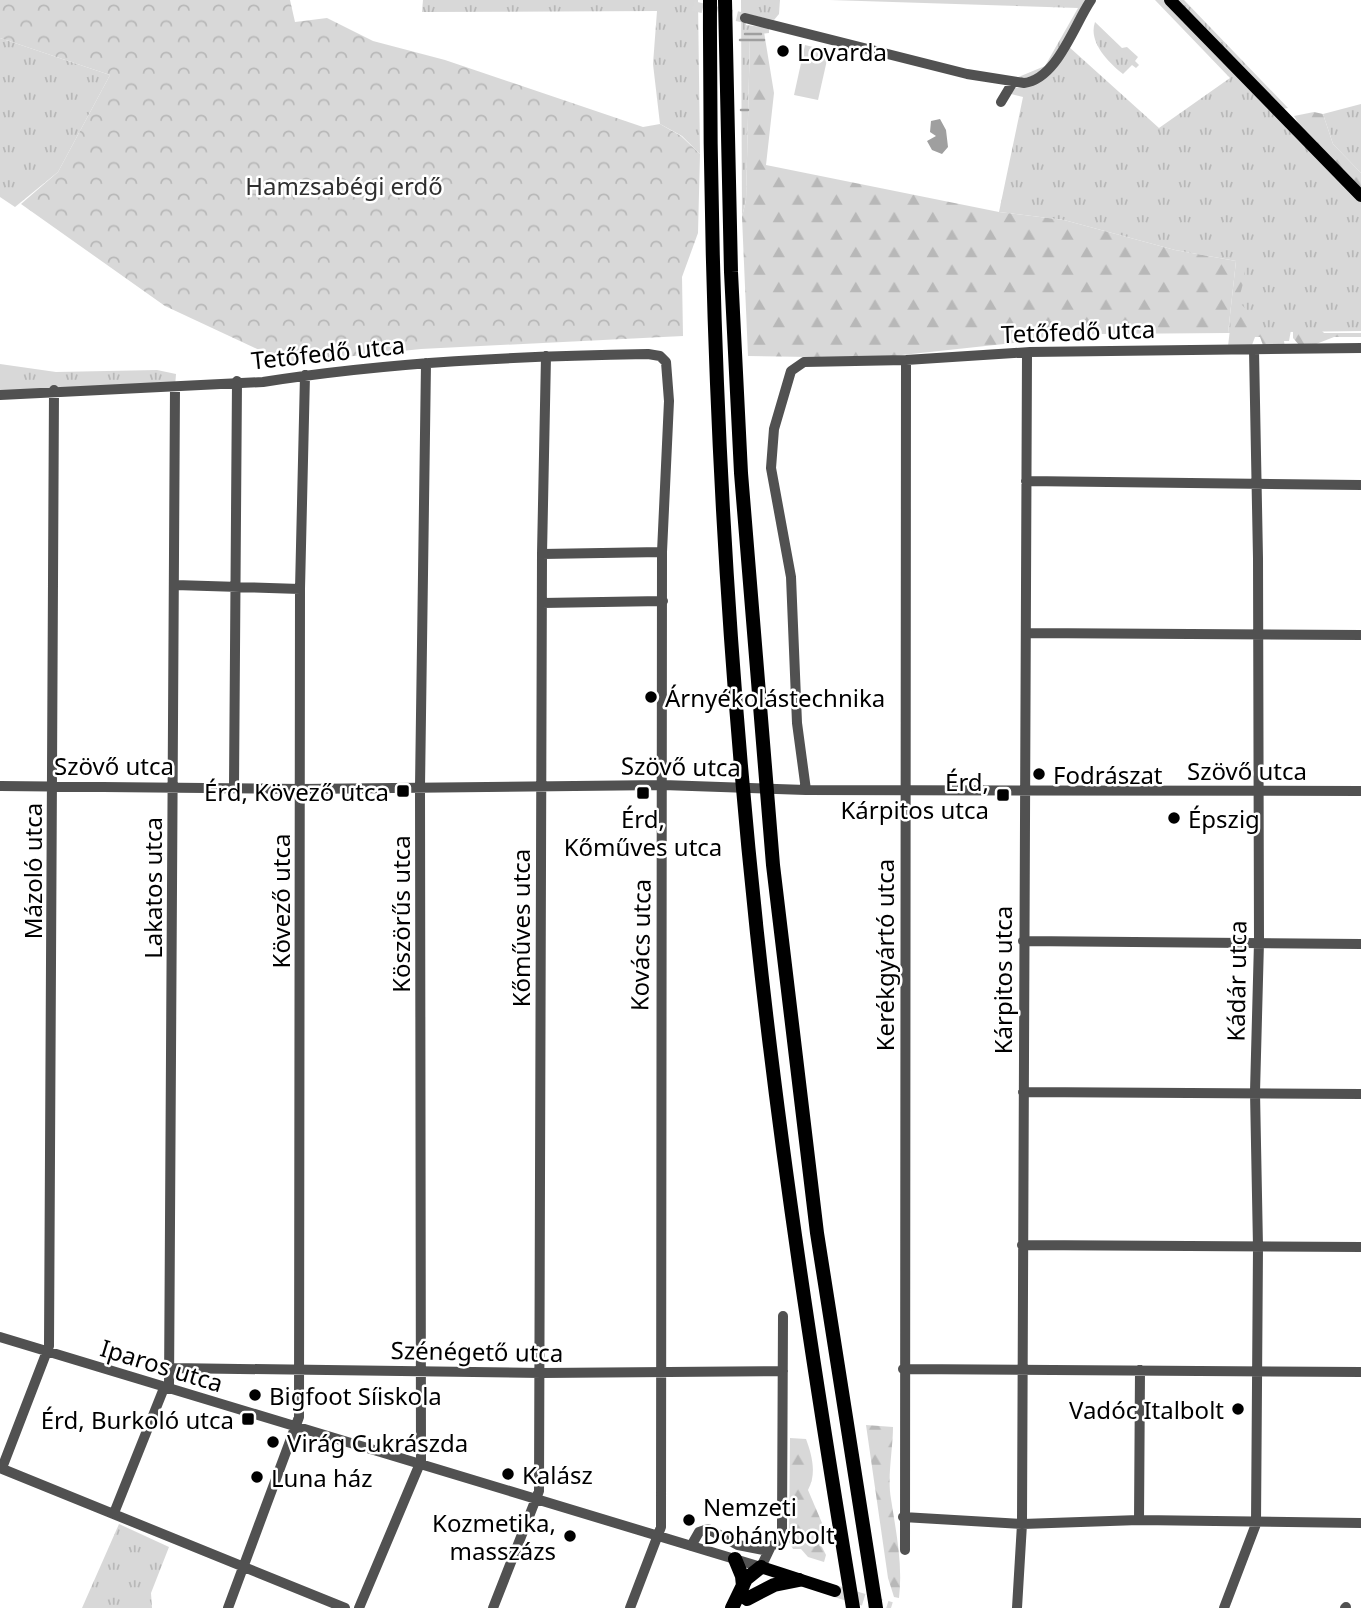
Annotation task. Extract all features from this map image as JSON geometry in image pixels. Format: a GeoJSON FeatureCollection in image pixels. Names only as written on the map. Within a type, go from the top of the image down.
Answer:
{"type":"FeatureCollection","features":[{"type":"Feature","properties":{"kind":"highway"},"geometry":{"type":"LineString","coordinates":[[710,0],[709,152],[722,478],[757,925],[792,1206],[853,1608]]}},
{"type":"Feature","properties":{"kind":"highway"},"geometry":{"type":"LineString","coordinates":[[724,0],[734,23]]}},
{"type":"Feature","properties":{"kind":"highway"},"geometry":{"type":"LineString","coordinates":[[734,0],[733,79],[729,96],[731,272],[741,480],[772,865],[817,1233],[876,1604]]}},
{"type":"Feature","properties":{"kind":"highway"},"geometry":{"type":"LineString","coordinates":[[735,1559],[743,1577],[744,1598]]}},
{"type":"Feature","properties":{"kind":"highway"},"geometry":{"type":"LineString","coordinates":[[845,1559],[846,1608]]}},
{"type":"Feature","properties":{"kind":"highway"},"geometry":{"type":"LineString","coordinates":[[732,1608],[757,1584],[761,1567]]}},
{"type":"Feature","properties":{"kind":"highway"},"geometry":{"type":"LineString","coordinates":[[744,1598],[774,1585],[799,1580]]}},
{"type":"Feature","properties":{"kind":"main road"},"geometry":{"type":"LineString","coordinates":[[1170,0],[1361,196]]}},
{"type":"Feature","properties":{"kind":"main road","name":"Iparos utca"},"geometry":{"type":"LineString","coordinates":[[761,1567],[835,1591]]}},
{"type":"Feature","properties":{"kind":"street"},"geometry":{"type":"LineString","coordinates":[[734,23],[967,74],[1013,82],[1032,82],[1050,70],[1091,0]]}},
{"type":"Feature","properties":{"kind":"street"},"geometry":{"type":"LineString","coordinates":[[1001,102],[1013,82]]}},
{"type":"Feature","properties":{"kind":"street","name":"Tetőfedő utca"},"geometry":{"type":"LineString","coordinates":[[806,790],[797,723],[791,577],[771,468],[775,429],[791,371],[796,365],[804,362],[906,360],[1027,352],[1361,348]]}},
{"type":"Feature","properties":{"kind":"street","name":"Kádár utca"},"geometry":{"type":"LineString","coordinates":[[1224,1608],[1256,1524],[1258,1247],[1255,1093],[1259,942],[1254,350]]}},
{"type":"Feature","properties":{"kind":"street","name":"Kárpitos utca"},"geometry":{"type":"LineString","coordinates":[[1017,1608],[1022,1524],[1027,352]]}},
{"type":"Feature","properties":{"kind":"street","name":"Tetőfedő utca"},"geometry":{"type":"LineString","coordinates":[[0,395],[54,390],[263,382],[426,363],[546,356],[660,356]]}},
{"type":"Feature","properties":{"kind":"street","name":"Kőműves utca"},"geometry":{"type":"LineString","coordinates":[[537,1500],[541,1373],[542,554],[546,356]]}},
{"type":"Feature","properties":{"kind":"street","name":"Kovács utca"},"geometry":{"type":"LineString","coordinates":[[659,1538],[662,1371],[659,1106],[663,785],[662,552],[669,401],[668,368],[660,356]]}},
{"type":"Feature","properties":{"kind":"street","name":"Kerékgyártó utca"},"geometry":{"type":"LineString","coordinates":[[905,1550],[906,360]]}},
{"type":"Feature","properties":{"kind":"street","name":"Köszörűs utca"},"geometry":{"type":"LineString","coordinates":[[420,1465],[421,786],[426,363]]}},
{"type":"Feature","properties":{"kind":"street","name":"Kövező utca"},"geometry":{"type":"LineString","coordinates":[[228,1608],[297,1427],[301,1371],[300,589],[305,375]]}},
{"type":"Feature","properties":{"kind":"street"},"geometry":{"type":"LineString","coordinates":[[234,786],[237,381]]}},
{"type":"Feature","properties":{"kind":"street","name":"Lakatos utca"},"geometry":{"type":"LineString","coordinates":[[114,1513],[167,1389],[171,1367],[175,387]]}},
{"type":"Feature","properties":{"kind":"street","name":"Mázoló utca"},"geometry":{"type":"LineString","coordinates":[[48,1353],[54,390]]}},
{"type":"Feature","properties":{"kind":"street"},"geometry":{"type":"LineString","coordinates":[[1026,481],[1361,485]]}},
{"type":"Feature","properties":{"kind":"street"},"geometry":{"type":"LineString","coordinates":[[542,554],[662,552]]}},
{"type":"Feature","properties":{"kind":"street"},"geometry":{"type":"LineString","coordinates":[[176,585],[300,589]]}},
{"type":"Feature","properties":{"kind":"street"},"geometry":{"type":"LineString","coordinates":[[542,603],[663,601]]}},
{"type":"Feature","properties":{"kind":"street"},"geometry":{"type":"LineString","coordinates":[[1026,634],[1361,635]]}},
{"type":"Feature","properties":{"kind":"street","name":"Szövő utca"},"geometry":{"type":"LineString","coordinates":[[0,786],[173,785],[301,789],[663,785],[806,790],[1361,791]]}},
{"type":"Feature","properties":{"kind":"street"},"geometry":{"type":"LineString","coordinates":[[1023,941],[1361,944]]}},
{"type":"Feature","properties":{"kind":"street"},"geometry":{"type":"LineString","coordinates":[[1023,1092],[1361,1094]]}},
{"type":"Feature","properties":{"kind":"street"},"geometry":{"type":"LineString","coordinates":[[1022,1245],[1361,1247]]}},
{"type":"Feature","properties":{"kind":"street"},"geometry":{"type":"LineString","coordinates":[[761,1567],[768,1551],[780,1542],[782,1529],[783,1316]]}},
{"type":"Feature","properties":{"kind":"street","name":"Iparos utca"},"geometry":{"type":"LineString","coordinates":[[0,1337],[761,1567]]}},
{"type":"Feature","properties":{"kind":"street"},"geometry":{"type":"LineString","coordinates":[[48,1353],[1,1468],[345,1608]]}},
{"type":"Feature","properties":{"kind":"street","name":"Szénégető utca"},"geometry":{"type":"LineString","coordinates":[[171,1367],[541,1373],[783,1371]]}},
{"type":"Feature","properties":{"kind":"street"},"geometry":{"type":"LineString","coordinates":[[904,1369],[1361,1372]]}},
{"type":"Feature","properties":{"kind":"street"},"geometry":{"type":"LineString","coordinates":[[1139,1520],[1140,1370]]}},
{"type":"Feature","properties":{"kind":"street"},"geometry":{"type":"LineString","coordinates":[[359,1608],[420,1465]]}},
{"type":"Feature","properties":{"kind":"street"},"geometry":{"type":"LineString","coordinates":[[493,1608],[537,1500]]}},
{"type":"Feature","properties":{"kind":"street"},"geometry":{"type":"LineString","coordinates":[[903,1517],[1022,1524],[1139,1520],[1256,1524],[1361,1523]]}},
{"type":"Feature","properties":{"kind":"street"},"geometry":{"type":"LineString","coordinates":[[691,1546],[699,1532],[708,1530],[738,1545],[768,1551]]}},
{"type":"Feature","properties":{"kind":"street"},"geometry":{"type":"LineString","coordinates":[[630,1608],[659,1538]]}},
{"type":"Feature","properties":{"kind":"green space","name":"Hamzsabégi erdő"},"geometry":{"type":"Polygon","coordinates":[[[0,0],[290,0],[295,22],[327,18],[373,41],[445,60],[643,127],[660,124],[681,136],[700,154],[698,233],[682,277],[683,336],[421,349],[287,363],[165,306],[21,204],[58,172],[110,75],[0,38],[0,0]]]}},
{"type":"Feature","properties":{"kind":"green space"},"geometry":{"type":"Polygon","coordinates":[[[423,0],[698,0],[700,154],[682,136],[660,124],[653,64],[657,11],[422,12],[423,0]]]}},
{"type":"Feature","properties":{"kind":"green space"},"geometry":{"type":"Polygon","coordinates":[[[741,0],[780,0],[779,14],[774,20],[746,14],[746,25],[769,28],[769,33],[750,35],[746,200],[742,217],[741,0]]]}},
{"type":"Feature","properties":{"kind":"green space"},"geometry":{"type":"Polygon","coordinates":[[[830,0],[1088,0],[1051,62],[1030,77],[1016,78],[1045,66],[1078,8],[830,0]]]}},
{"type":"Feature","properties":{"kind":"green space"},"geometry":{"type":"Polygon","coordinates":[[[1155,0],[1164,0],[1361,202],[1361,331],[1228,333],[1236,261],[1175,250],[1064,220],[999,212],[1023,97],[1011,94],[1014,88],[1023,87],[1068,46],[1159,128],[1230,78],[1155,0]]]}},
{"type":"Feature","properties":{"kind":"green space"},"geometry":{"type":"Polygon","coordinates":[[[1175,0],[1184,0],[1288,108],[1282,109],[1175,0]]]}},
{"type":"Feature","properties":{"kind":"green space"},"geometry":{"type":"Polygon","coordinates":[[[1095,22],[1122,48],[1127,47],[1138,57],[1135,61],[1139,65],[1136,68],[1132,65],[1123,74],[1111,64],[1094,37],[1095,22]]]}},
{"type":"Feature","properties":{"kind":"green space"},"geometry":{"type":"Polygon","coordinates":[[[764,32],[774,93],[766,165],[999,212],[1064,220],[1175,250],[1236,261],[1228,333],[1097,334],[874,358],[748,356],[742,217],[746,200],[750,35],[764,32]]]}},
{"type":"Feature","properties":{"kind":"green space"},"geometry":{"type":"Polygon","coordinates":[[[0,38],[110,75],[58,172],[15,207],[0,197],[0,38]]]}},
{"type":"Feature","properties":{"kind":"green space"},"geometry":{"type":"Polygon","coordinates":[[[805,45],[829,51],[818,100],[794,95],[805,45]]]}},
{"type":"Feature","properties":{"kind":"green space"},"geometry":{"type":"Polygon","coordinates":[[[1361,104],[1361,173],[1333,144],[1323,114],[1361,104]]]}},
{"type":"Feature","properties":{"kind":"green space"},"geometry":{"type":"Polygon","coordinates":[[[1314,112],[1323,114],[1333,144],[1361,173],[1361,191],[1304,132],[1294,116],[1314,112]]]}},
{"type":"Feature","properties":{"kind":"green space"},"geometry":{"type":"Polygon","coordinates":[[[1242,260],[1244,275],[1238,301],[1248,311],[1252,323],[1265,329],[1291,330],[1289,341],[1284,341],[1285,348],[1264,348],[1260,337],[1255,337],[1252,345],[1228,346],[1238,263],[1242,260]]]}},
{"type":"Feature","properties":{"kind":"green space"},"geometry":{"type":"Polygon","coordinates":[[[1293,329],[1320,329],[1324,333],[1361,333],[1361,337],[1334,337],[1311,346],[1299,345],[1293,338],[1293,329]]]}},
{"type":"Feature","properties":{"kind":"green space"},"geometry":{"type":"Polygon","coordinates":[[[0,364],[56,372],[157,370],[176,374],[175,387],[0,395],[0,364]]]}},
{"type":"Feature","properties":{"kind":"green space"},"geometry":{"type":"Polygon","coordinates":[[[866,1425],[893,1427],[890,1490],[900,1560],[899,1598],[894,1597],[888,1578],[866,1425]]]}},
{"type":"Feature","properties":{"kind":"green space"},"geometry":{"type":"Polygon","coordinates":[[[790,1438],[806,1439],[810,1451],[813,1471],[808,1490],[822,1523],[818,1539],[826,1555],[824,1562],[808,1557],[801,1549],[793,1549],[789,1542],[790,1438]]]}},
{"type":"Feature","properties":{"kind":"green space"},"geometry":{"type":"Polygon","coordinates":[[[119,1524],[169,1547],[151,1593],[152,1608],[82,1608],[119,1524]]]}},
{"type":"Feature","properties":{"kind":"shaded area"},"geometry":{"type":"Polygon","coordinates":[[[940,119],[946,130],[948,147],[942,154],[932,150],[927,141],[936,136],[930,132],[931,121],[940,119]]]}},
{"type":"Feature","properties":{"kind":"waterway"},"geometry":{"type":"LineString","coordinates":[[745,34],[761,34]]}},
{"type":"Feature","properties":{"kind":"waterway"},"geometry":{"type":"LineString","coordinates":[[740,40],[764,40]]}},
{"type":"Feature","properties":{"kind":"waterway"},"geometry":{"type":"LineString","coordinates":[[741,110],[748,110]]}},
{"type":"Feature","properties":{"kind":"tunnel"},"geometry":{"type":"LineString","coordinates":[[693,6],[745,18]]}},
{"type":"Feature","properties":{"kind":"tunnel"},"geometry":{"type":"LineString","coordinates":[[835,1591],[891,1608]]}},
{"type":"Feature","properties":{"kind":"place","name":"Lovarda"},"geometry":{"type":"Point","coordinates":[783,51]}},
{"type":"Feature","properties":{"kind":"place","name":"Árnyékolástechnika"},"geometry":{"type":"Point","coordinates":[651,697]}},
{"type":"Feature","properties":{"kind":"place","name":"Fodrászat"},"geometry":{"type":"Point","coordinates":[1039,774]}},
{"type":"Feature","properties":{"kind":"place","name":"Érd, Kövező utca"},"geometry":{"type":"Point","coordinates":[403,791]}},
{"type":"Feature","properties":{"kind":"place","name":"Érd, Kőműves utca"},"geometry":{"type":"Point","coordinates":[643,793]}},
{"type":"Feature","properties":{"kind":"place","name":"Érd, Kárpitos utca"},"geometry":{"type":"Point","coordinates":[1003,795]}},
{"type":"Feature","properties":{"kind":"place","name":"Épszig"},"geometry":{"type":"Point","coordinates":[1174,818]}},
{"type":"Feature","properties":{"kind":"place","name":"Bigfoot Síiskola"},"geometry":{"type":"Point","coordinates":[255,1395]}},
{"type":"Feature","properties":{"kind":"place","name":"Vadóc Italbolt"},"geometry":{"type":"Point","coordinates":[1238,1409]}},
{"type":"Feature","properties":{"kind":"place","name":"Érd, Burkoló utca"},"geometry":{"type":"Point","coordinates":[248,1419]}},
{"type":"Feature","properties":{"kind":"place","name":"Virág Cukrászda"},"geometry":{"type":"Point","coordinates":[273,1442]}},
{"type":"Feature","properties":{"kind":"place","name":"Kalász"},"geometry":{"type":"Point","coordinates":[508,1474]}},
{"type":"Feature","properties":{"kind":"place","name":"Luna ház"},"geometry":{"type":"Point","coordinates":[257,1477]}},
{"type":"Feature","properties":{"kind":"place","name":"Nemzeti Dohánybolt"},"geometry":{"type":"Point","coordinates":[689,1520]}},
{"type":"Feature","properties":{"kind":"place","name":"Kozmetika, masszázs"},"geometry":{"type":"Point","coordinates":[570,1536]}}]}
